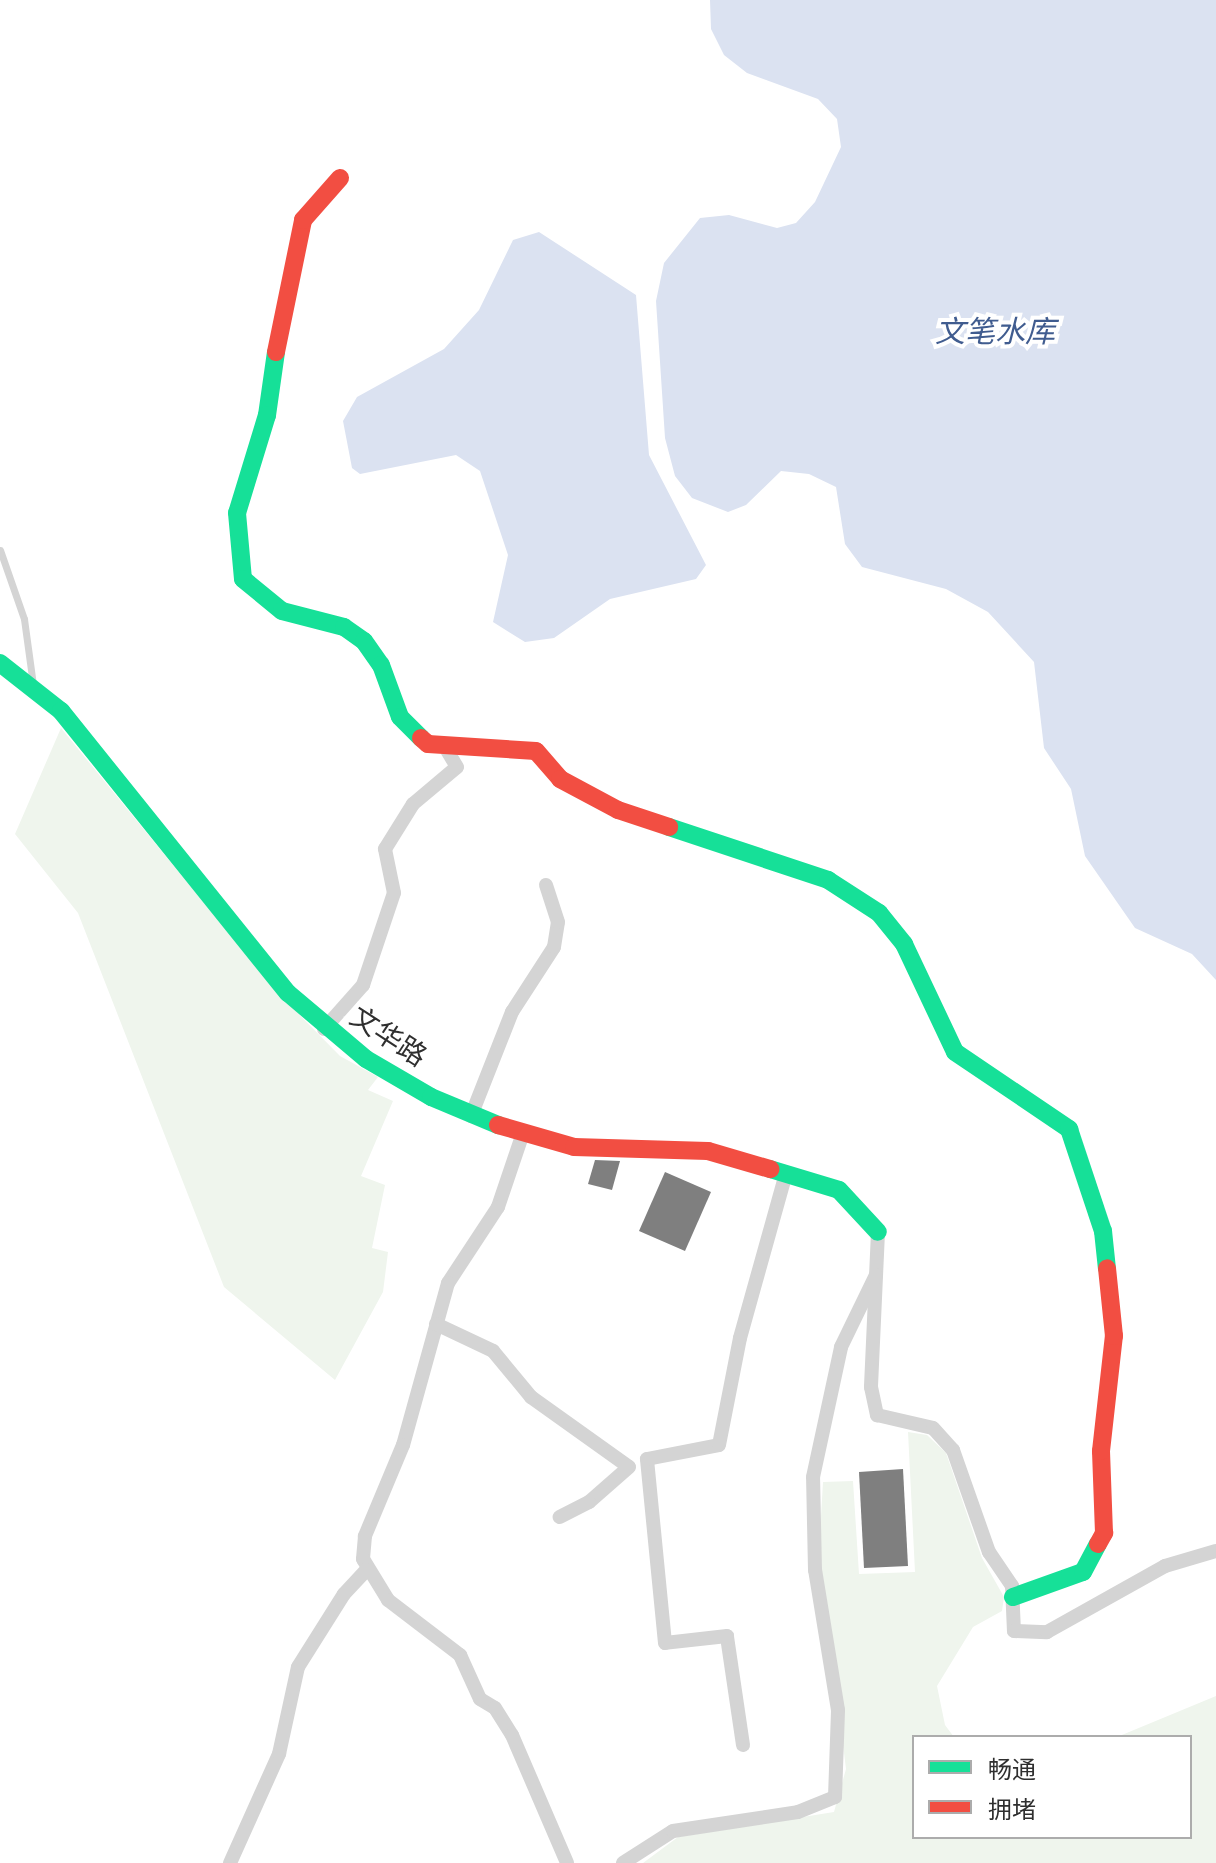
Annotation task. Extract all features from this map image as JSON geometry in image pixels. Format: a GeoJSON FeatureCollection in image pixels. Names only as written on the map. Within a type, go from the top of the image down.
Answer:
{"type":"FeatureCollection","features":[{"type":"Feature","properties":{"kind":"street"},"geometry":{"type":"LineString","coordinates":[[340,178],[298,232],[267,415],[239,500],[239,567],[251,589],[271,605],[344,627],[364,641],[381,665],[400,717],[428,744],[446,749],[536,751],[560,779],[618,810],[828,880],[893,926],[959,1057],[1069,1129],[1103,1231],[1114,1336],[1101,1451],[1104,1533],[1083,1572],[1013,1597]]}},
{"type":"Feature","properties":{"kind":"street","name":"文华路"},"geometry":{"type":"LineString","coordinates":[[0,663],[33,685],[80,731],[230,923],[324,1029],[398,1079],[471,1116],[522,1136],[574,1147],[687,1148],[786,1173],[839,1190],[878,1232]]}},
{"type":"Feature","properties":{"kind":"street"},"geometry":{"type":"LineString","coordinates":[[324,1029],[363,985],[394,893],[385,849],[413,804],[457,767],[446,749]]}},
{"type":"Feature","properties":{"kind":"street"},"geometry":{"type":"LineString","coordinates":[[471,1116],[512,1012],[558,935],[546,885]]}},
{"type":"Feature","properties":{"kind":"street"},"geometry":{"type":"LineString","coordinates":[[522,1136],[498,1207],[453,1271],[403,1445],[365,1536],[366,1570],[388,1600],[460,1655],[480,1699],[495,1708],[512,1735],[567,1863]]}},
{"type":"Feature","properties":{"kind":"street"},"geometry":{"type":"LineString","coordinates":[[743,1745],[727,1636],[665,1643],[647,1459],[719,1445],[740,1338],[786,1173]]}},
{"type":"Feature","properties":{"kind":"street"},"geometry":{"type":"LineString","coordinates":[[878,1232],[871,1387],[877,1415],[942,1435],[1013,1597],[1014,1631],[1047,1632],[1165,1566],[1216,1551]]}},
{"type":"Feature","properties":{"kind":"street"},"geometry":{"type":"LineString","coordinates":[[623,1863],[673,1831],[798,1812],[835,1797],[838,1710],[815,1570],[813,1477],[837,1358],[876,1275]]}},
{"type":"Feature","properties":{"kind":"street"},"geometry":{"type":"LineString","coordinates":[[436,1324],[493,1351],[531,1397],[629,1467],[589,1502],[560,1517]]}},
{"type":"Feature","properties":{"kind":"street"},"geometry":{"type":"LineString","coordinates":[[230,1863],[279,1754],[304,1656],[366,1570]]}},
{"type":"Feature","properties":{"kind":"lane"},"geometry":{"type":"LineString","coordinates":[[0,550],[24,619],[33,685]]}},
{"type":"Feature","properties":{"kind":"shaded area"},"geometry":{"type":"Polygon","coordinates":[[[61,728],[276,991],[340,1056],[378,1077],[368,1090],[393,1101],[361,1176],[385,1185],[372,1248],[388,1252],[383,1292],[335,1380],[224,1287],[78,913],[15,834],[61,728]]]}},
{"type":"Feature","properties":{"kind":"shaded area"},"geometry":{"type":"Polygon","coordinates":[[[908,1432],[927,1435],[946,1453],[982,1558],[1004,1597],[1002,1611],[973,1627],[937,1686],[945,1725],[952,1735],[912,1735],[912,1839],[1192,1839],[1192,1735],[1122,1735],[1216,1696],[1216,1863],[643,1863],[678,1837],[834,1812],[846,1769],[819,1551],[823,1482],[853,1481],[859,1574],[915,1572],[908,1432]]]}},
{"type":"Feature","properties":{"kind":"water","name":"文笔水库"},"geometry":{"type":"Polygon","coordinates":[[[710,0],[1216,0],[1216,980],[1192,954],[1135,928],[1085,856],[1071,789],[1044,748],[1034,662],[988,612],[946,589],[862,567],[845,544],[836,487],[809,474],[781,471],[746,505],[728,512],[692,498],[675,476],[665,438],[656,301],[664,263],[700,218],[729,215],[777,228],[796,223],[815,202],[841,147],[837,119],[818,99],[747,73],[724,55],[711,29],[710,0]]]}},
{"type":"Feature","properties":{"kind":"water"},"geometry":{"type":"Polygon","coordinates":[[[539,232],[636,295],[649,455],[706,565],[696,579],[610,599],[554,638],[525,642],[493,622],[508,555],[480,471],[456,455],[360,474],[352,468],[343,421],[357,397],[444,349],[479,310],[513,240],[539,232]]]}},
{"type":"Feature","properties":{"kind":"building"},"geometry":{"type":"Polygon","coordinates":[[[595,1160],[620,1161],[612,1190],[588,1184],[595,1160]]]}},
{"type":"Feature","properties":{"kind":"building"},"geometry":{"type":"Polygon","coordinates":[[[665,1172],[711,1192],[685,1251],[639,1231],[665,1172]]]}},
{"type":"Feature","properties":{"kind":"building"},"geometry":{"type":"Polygon","coordinates":[[[903,1469],[908,1566],[864,1568],[859,1472],[903,1469]]]}},
{"type":"Feature","properties":{"kind":"traffic: fast"},"geometry":{"type":"LineString","coordinates":[[276,352],[267,415],[237,513],[243,579],[282,611],[344,627],[364,641],[381,665],[400,717],[421,738]]}},
{"type":"Feature","properties":{"kind":"traffic: fast"},"geometry":{"type":"LineString","coordinates":[[0,663],[61,711],[288,993],[366,1059],[431,1097],[498,1125]]}},
{"type":"Feature","properties":{"kind":"traffic: fast"},"geometry":{"type":"LineString","coordinates":[[669,827],[828,880],[879,913],[904,944],[955,1052],[1069,1129],[1103,1231],[1107,1268]]}},
{"type":"Feature","properties":{"kind":"traffic: fast"},"geometry":{"type":"LineString","coordinates":[[770,1169],[839,1190],[878,1232]]}},
{"type":"Feature","properties":{"kind":"traffic: fast"},"geometry":{"type":"LineString","coordinates":[[1013,1597],[1083,1572],[1098,1544]]}},
{"type":"Feature","properties":{"kind":"traffic: jam"},"geometry":{"type":"LineString","coordinates":[[276,352],[303,220],[340,178]]}},
{"type":"Feature","properties":{"kind":"traffic: jam"},"geometry":{"type":"LineString","coordinates":[[421,738],[428,744],[536,751],[560,779],[618,810],[669,827]]}},
{"type":"Feature","properties":{"kind":"traffic: jam"},"geometry":{"type":"LineString","coordinates":[[498,1125],[574,1147],[708,1151],[770,1169]]}},
{"type":"Feature","properties":{"kind":"traffic: jam"},"geometry":{"type":"LineString","coordinates":[[1098,1544],[1104,1533],[1101,1451],[1114,1336],[1107,1268]]}}]}
